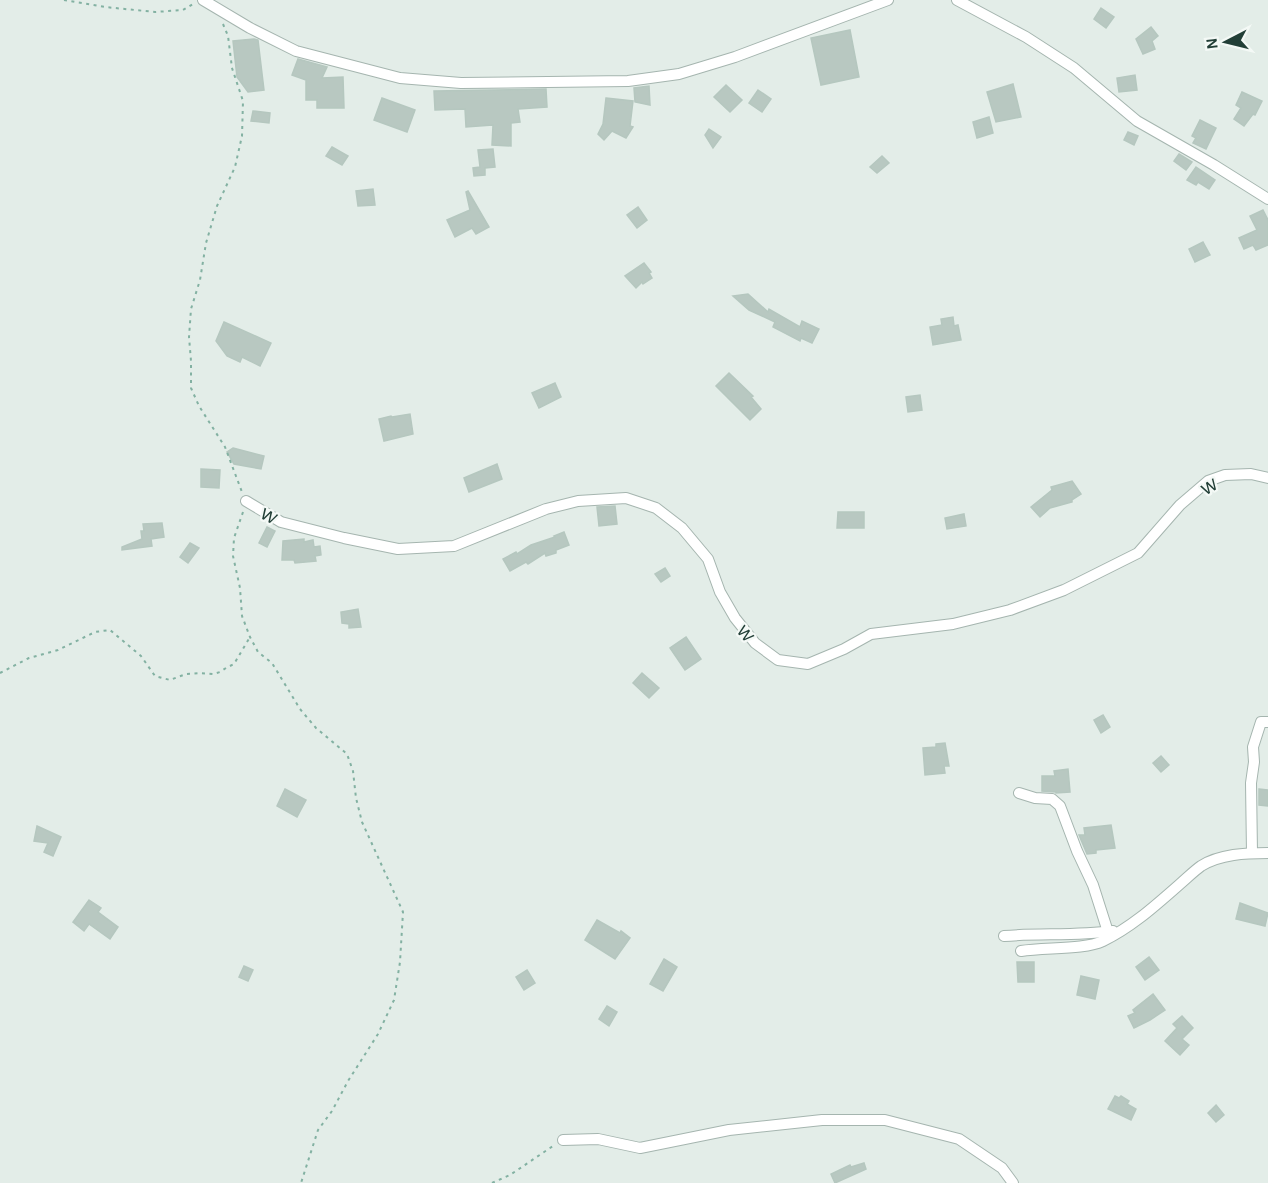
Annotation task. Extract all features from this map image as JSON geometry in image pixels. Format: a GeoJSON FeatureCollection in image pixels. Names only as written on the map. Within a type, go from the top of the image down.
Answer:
{"type":"FeatureCollection","features":[{"type":"Feature","properties":{"kind":"street"},"geometry":{"type":"LineString","coordinates":[[201,0],[296,51],[400,78],[460,83],[628,81],[678,74],[735,57],[888,0]]}},
{"type":"Feature","properties":{"kind":"street"},"geometry":{"type":"LineString","coordinates":[[957,0],[1026,37],[1074,68],[1137,121],[1268,199]]}},
{"type":"Feature","properties":{"kind":"street","name":"w"},"geometry":{"type":"LineString","coordinates":[[246,501],[282,522],[398,549],[454,546],[546,509],[578,501],[626,498],[656,508],[682,528],[708,559],[720,592],[735,618],[755,643],[778,660],[808,664],[844,649],[871,634],[953,624],[1010,610],[1064,590],[1138,553],[1180,506],[1208,481],[1225,475],[1251,474],[1268,478]]}},
{"type":"Feature","properties":{"kind":"street"},"geometry":{"type":"LineString","coordinates":[[1252,853],[1253,747],[1261,722],[1268,722]]}},
{"type":"Feature","properties":{"kind":"street"},"geometry":{"type":"LineString","coordinates":[[1019,793],[1035,798],[1052,799],[1060,806],[1093,885],[1108,932]]}},
{"type":"Feature","properties":{"kind":"street"},"geometry":{"type":"LineString","coordinates":[[1021,951],[1100,942],[1143,915],[1202,865],[1226,856],[1268,852]]}},
{"type":"Feature","properties":{"kind":"street"},"geometry":{"type":"LineString","coordinates":[[1004,936],[1070,935],[1122,930]]}},
{"type":"Feature","properties":{"kind":"street"},"geometry":{"type":"LineString","coordinates":[[563,1140],[598,1139],[640,1148],[741,1129],[822,1120],[885,1120],[959,1139],[1002,1168],[1013,1183]]}},
{"type":"Feature","properties":{"kind":"path"},"geometry":{"type":"LineString","coordinates":[[64,0],[155,12],[183,10],[201,0]]}},
{"type":"Feature","properties":{"kind":"path"},"geometry":{"type":"LineString","coordinates":[[216,8],[228,36],[232,68],[243,101],[242,136],[235,167],[217,206],[206,243],[200,280],[191,309],[190,388],[225,447],[246,501],[234,538],[233,556],[240,588],[242,616],[250,636],[258,652],[272,663],[316,728],[347,754],[353,771],[362,822],[403,912],[400,962],[394,1000],[378,1034],[332,1111],[318,1130],[301,1183]]}},
{"type":"Feature","properties":{"kind":"path"},"geometry":{"type":"LineString","coordinates":[[0,673],[29,658],[58,650],[95,632],[110,630],[141,656],[155,676],[170,680],[186,674],[213,674],[234,664],[250,636]]}},
{"type":"Feature","properties":{"kind":"path"},"geometry":{"type":"LineString","coordinates":[[492,1183],[510,1176],[563,1140]]}},
{"type":"Feature","properties":{"kind":"building"},"geometry":{"type":"Polygon","coordinates":[[[1101,8],[1114,17],[1106,28],[1094,19],[1101,8]]]}},
{"type":"Feature","properties":{"kind":"building"},"geometry":{"type":"Polygon","coordinates":[[[1151,27],[1158,36],[1152,41],[1155,49],[1143,54],[1136,39],[1151,27]]]}},
{"type":"Feature","properties":{"kind":"building"},"geometry":{"type":"Polygon","coordinates":[[[850,30],[859,77],[821,85],[811,38],[850,30]]]}},
{"type":"Feature","properties":{"kind":"building"},"geometry":{"type":"Polygon","coordinates":[[[258,40],[264,90],[248,92],[237,77],[233,41],[258,40]]]}},
{"type":"Feature","properties":{"kind":"building"},"geometry":{"type":"Polygon","coordinates":[[[298,59],[327,67],[322,78],[343,77],[344,108],[317,108],[317,100],[306,100],[306,80],[292,75],[298,59]]]}},
{"type":"Feature","properties":{"kind":"building"},"geometry":{"type":"Polygon","coordinates":[[[1135,75],[1137,90],[1119,92],[1117,78],[1135,75]]]}},
{"type":"Feature","properties":{"kind":"building"},"geometry":{"type":"Polygon","coordinates":[[[1013,84],[1021,117],[996,122],[987,92],[1013,84]]]}},
{"type":"Feature","properties":{"kind":"building"},"geometry":{"type":"Polygon","coordinates":[[[726,85],[742,100],[730,112],[714,97],[726,85]]]}},
{"type":"Feature","properties":{"kind":"building"},"geometry":{"type":"Polygon","coordinates":[[[649,86],[650,105],[635,102],[634,88],[649,86]]]}},
{"type":"Feature","properties":{"kind":"building"},"geometry":{"type":"Polygon","coordinates":[[[546,89],[547,107],[518,109],[520,122],[511,123],[511,146],[492,145],[493,125],[466,127],[465,109],[435,110],[434,91],[546,89]]]}},
{"type":"Feature","properties":{"kind":"building"},"geometry":{"type":"Polygon","coordinates":[[[758,90],[771,99],[762,112],[749,103],[758,90]]]}},
{"type":"Feature","properties":{"kind":"building"},"geometry":{"type":"Polygon","coordinates":[[[1242,92],[1262,101],[1255,115],[1253,114],[1244,126],[1234,119],[1241,108],[1236,105],[1242,92]]]}},
{"type":"Feature","properties":{"kind":"building"},"geometry":{"type":"Polygon","coordinates":[[[382,98],[415,110],[407,132],[374,120],[382,98]]]}},
{"type":"Feature","properties":{"kind":"building"},"geometry":{"type":"Polygon","coordinates":[[[606,98],[633,101],[630,126],[633,127],[626,138],[612,131],[604,140],[598,134],[603,124],[606,98]]]}},
{"type":"Feature","properties":{"kind":"building"},"geometry":{"type":"Polygon","coordinates":[[[253,111],[270,113],[269,123],[251,121],[253,111]]]}},
{"type":"Feature","properties":{"kind":"building"},"geometry":{"type":"Polygon","coordinates":[[[989,117],[993,133],[977,138],[973,122],[989,117]]]}},
{"type":"Feature","properties":{"kind":"building"},"geometry":{"type":"Polygon","coordinates":[[[1200,120],[1216,128],[1206,149],[1193,143],[1196,138],[1192,136],[1200,120]]]}},
{"type":"Feature","properties":{"kind":"building"},"geometry":{"type":"Polygon","coordinates":[[[709,129],[721,137],[713,148],[705,135],[709,129]]]}},
{"type":"Feature","properties":{"kind":"building"},"geometry":{"type":"Polygon","coordinates":[[[1128,132],[1138,136],[1134,145],[1124,140],[1128,132]]]}},
{"type":"Feature","properties":{"kind":"building"},"geometry":{"type":"Polygon","coordinates":[[[332,147],[348,156],[342,165],[326,156],[332,147]]]}},
{"type":"Feature","properties":{"kind":"building"},"geometry":{"type":"Polygon","coordinates":[[[493,149],[495,167],[485,168],[485,175],[474,176],[473,168],[480,167],[478,150],[493,149]]]}},
{"type":"Feature","properties":{"kind":"building"},"geometry":{"type":"Polygon","coordinates":[[[1179,154],[1192,162],[1186,170],[1174,161],[1179,154]]]}},
{"type":"Feature","properties":{"kind":"building"},"geometry":{"type":"Polygon","coordinates":[[[882,156],[889,163],[877,173],[870,167],[882,156]]]}},
{"type":"Feature","properties":{"kind":"building"},"geometry":{"type":"Polygon","coordinates":[[[1196,167],[1215,180],[1209,189],[1198,182],[1196,185],[1187,180],[1196,167]]]}},
{"type":"Feature","properties":{"kind":"building"},"geometry":{"type":"Polygon","coordinates":[[[373,189],[375,205],[358,206],[356,191],[373,189]]]}},
{"type":"Feature","properties":{"kind":"building"},"geometry":{"type":"Polygon","coordinates":[[[468,191],[489,227],[476,234],[472,228],[455,237],[447,220],[470,210],[466,192],[468,191]]]}},
{"type":"Feature","properties":{"kind":"building"},"geometry":{"type":"Polygon","coordinates":[[[638,207],[647,220],[637,228],[627,215],[638,207]]]}},
{"type":"Feature","properties":{"kind":"building"},"geometry":{"type":"Polygon","coordinates":[[[1263,210],[1268,220],[1268,245],[1256,250],[1253,245],[1244,249],[1239,238],[1257,230],[1250,216],[1263,210]]]}},
{"type":"Feature","properties":{"kind":"building"},"geometry":{"type":"Polygon","coordinates":[[[1203,242],[1210,255],[1195,262],[1189,249],[1203,242]]]}},
{"type":"Feature","properties":{"kind":"building"},"geometry":{"type":"Polygon","coordinates":[[[644,263],[651,272],[649,273],[652,278],[643,284],[642,282],[636,288],[625,276],[644,263]]]}},
{"type":"Feature","properties":{"kind":"building"},"geometry":{"type":"Polygon","coordinates":[[[748,294],[768,312],[769,309],[800,327],[802,321],[819,329],[812,343],[801,338],[800,341],[773,327],[775,322],[749,310],[733,296],[748,294]]]}},
{"type":"Feature","properties":{"kind":"building"},"geometry":{"type":"Polygon","coordinates":[[[953,317],[954,326],[958,325],[961,340],[933,345],[930,327],[942,325],[941,319],[953,317]]]}},
{"type":"Feature","properties":{"kind":"building"},"geometry":{"type":"Polygon","coordinates":[[[224,322],[271,343],[260,366],[242,357],[240,362],[227,356],[216,341],[224,322]]]}},
{"type":"Feature","properties":{"kind":"building"},"geometry":{"type":"Polygon","coordinates":[[[729,373],[753,396],[751,397],[761,409],[750,420],[716,386],[729,373]]]}},
{"type":"Feature","properties":{"kind":"building"},"geometry":{"type":"Polygon","coordinates":[[[555,383],[561,397],[539,408],[532,393],[555,383]]]}},
{"type":"Feature","properties":{"kind":"building"},"geometry":{"type":"Polygon","coordinates":[[[920,395],[922,410],[908,412],[906,397],[920,395]]]}},
{"type":"Feature","properties":{"kind":"building"},"geometry":{"type":"Polygon","coordinates":[[[410,414],[413,434],[384,441],[379,419],[410,414]]]}},
{"type":"Feature","properties":{"kind":"building"},"geometry":{"type":"Polygon","coordinates":[[[233,448],[264,456],[261,469],[234,464],[227,452],[233,448]]]}},
{"type":"Feature","properties":{"kind":"building"},"geometry":{"type":"Polygon","coordinates":[[[497,464],[502,479],[469,492],[464,478],[497,464]]]}},
{"type":"Feature","properties":{"kind":"building"},"geometry":{"type":"Polygon","coordinates":[[[201,469],[220,470],[219,488],[201,487],[201,469]]]}},
{"type":"Feature","properties":{"kind":"building"},"geometry":{"type":"Polygon","coordinates":[[[1072,481],[1081,494],[1072,502],[1050,508],[1040,517],[1031,507],[1052,490],[1051,487],[1072,481]]]}},
{"type":"Feature","properties":{"kind":"building"},"geometry":{"type":"Polygon","coordinates":[[[615,506],[617,524],[599,526],[597,507],[615,506]]]}},
{"type":"Feature","properties":{"kind":"building"},"geometry":{"type":"Polygon","coordinates":[[[838,512],[864,512],[864,528],[837,528],[838,512]]]}},
{"type":"Feature","properties":{"kind":"building"},"geometry":{"type":"Polygon","coordinates":[[[964,514],[966,526],[947,529],[945,518],[964,514]]]}},
{"type":"Feature","properties":{"kind":"building"},"geometry":{"type":"Polygon","coordinates":[[[162,523],[164,537],[151,539],[152,546],[122,550],[122,547],[142,539],[143,524],[162,523]]]}},
{"type":"Feature","properties":{"kind":"building"},"geometry":{"type":"Polygon","coordinates":[[[267,527],[275,531],[267,547],[259,543],[267,527]]]}},
{"type":"Feature","properties":{"kind":"building"},"geometry":{"type":"Polygon","coordinates":[[[564,532],[569,545],[556,550],[556,553],[546,556],[545,553],[528,564],[526,562],[510,571],[503,559],[531,545],[564,532]]]}},
{"type":"Feature","properties":{"kind":"building"},"geometry":{"type":"Polygon","coordinates":[[[304,539],[304,542],[313,540],[314,547],[320,546],[321,555],[315,556],[316,561],[295,563],[294,560],[282,560],[283,541],[304,539]]]}},
{"type":"Feature","properties":{"kind":"building"},"geometry":{"type":"Polygon","coordinates":[[[190,543],[199,548],[188,563],[180,557],[190,543]]]}},
{"type":"Feature","properties":{"kind":"building"},"geometry":{"type":"Polygon","coordinates":[[[665,568],[670,576],[661,582],[655,574],[665,568]]]}},
{"type":"Feature","properties":{"kind":"building"},"geometry":{"type":"Polygon","coordinates":[[[358,609],[361,627],[349,628],[349,624],[342,623],[341,612],[358,609]]]}},
{"type":"Feature","properties":{"kind":"building"},"geometry":{"type":"Polygon","coordinates":[[[686,637],[701,659],[685,670],[670,648],[686,637]]]}},
{"type":"Feature","properties":{"kind":"building"},"geometry":{"type":"Polygon","coordinates":[[[642,673],[659,688],[649,698],[633,683],[642,673]]]}},
{"type":"Feature","properties":{"kind":"building"},"geometry":{"type":"Polygon","coordinates":[[[1103,715],[1110,727],[1101,733],[1094,720],[1103,715]]]}},
{"type":"Feature","properties":{"kind":"building"},"geometry":{"type":"Polygon","coordinates":[[[945,743],[949,766],[944,766],[945,773],[925,775],[923,748],[936,747],[936,744],[945,743]]]}},
{"type":"Feature","properties":{"kind":"building"},"geometry":{"type":"Polygon","coordinates":[[[1161,756],[1169,765],[1161,772],[1153,763],[1161,756]]]}},
{"type":"Feature","properties":{"kind":"building"},"geometry":{"type":"Polygon","coordinates":[[[1068,769],[1070,792],[1042,791],[1042,776],[1055,776],[1054,771],[1068,769]]]}},
{"type":"Feature","properties":{"kind":"building"},"geometry":{"type":"Polygon","coordinates":[[[285,789],[306,800],[297,817],[277,806],[285,789]]]}},
{"type":"Feature","properties":{"kind":"building"},"geometry":{"type":"Polygon","coordinates":[[[1259,789],[1268,790],[1268,806],[1259,805],[1259,789]]]}},
{"type":"Feature","properties":{"kind":"building"},"geometry":{"type":"Polygon","coordinates":[[[1111,825],[1115,848],[1096,850],[1096,853],[1087,854],[1079,835],[1085,835],[1084,828],[1111,825]]]}},
{"type":"Feature","properties":{"kind":"building"},"geometry":{"type":"Polygon","coordinates":[[[37,826],[61,837],[53,856],[44,852],[48,843],[34,841],[37,826]]]}},
{"type":"Feature","properties":{"kind":"building"},"geometry":{"type":"Polygon","coordinates":[[[89,900],[101,908],[98,912],[118,927],[110,939],[89,924],[84,931],[73,922],[89,900]]]}},
{"type":"Feature","properties":{"kind":"building"},"geometry":{"type":"Polygon","coordinates":[[[1240,903],[1268,913],[1265,926],[1236,919],[1240,903]]]}},
{"type":"Feature","properties":{"kind":"building"},"geometry":{"type":"Polygon","coordinates":[[[597,920],[620,933],[621,931],[630,938],[615,959],[585,940],[597,920]]]}},
{"type":"Feature","properties":{"kind":"building"},"geometry":{"type":"Polygon","coordinates":[[[1149,957],[1159,970],[1145,980],[1136,967],[1149,957]]]}},
{"type":"Feature","properties":{"kind":"building"},"geometry":{"type":"Polygon","coordinates":[[[664,959],[677,967],[663,991],[650,984],[664,959]]]}},
{"type":"Feature","properties":{"kind":"building"},"geometry":{"type":"Polygon","coordinates":[[[1017,962],[1034,962],[1034,982],[1018,982],[1017,962]]]}},
{"type":"Feature","properties":{"kind":"building"},"geometry":{"type":"Polygon","coordinates":[[[244,966],[253,970],[248,981],[239,977],[244,966]]]}},
{"type":"Feature","properties":{"kind":"building"},"geometry":{"type":"Polygon","coordinates":[[[527,970],[535,983],[524,990],[516,977],[527,970]]]}},
{"type":"Feature","properties":{"kind":"building"},"geometry":{"type":"Polygon","coordinates":[[[1081,976],[1099,980],[1095,999],[1077,995],[1081,976]]]}},
{"type":"Feature","properties":{"kind":"building"},"geometry":{"type":"Polygon","coordinates":[[[1153,994],[1165,1010],[1134,1028],[1128,1016],[1135,1013],[1133,1010],[1153,994]]]}},
{"type":"Feature","properties":{"kind":"building"},"geometry":{"type":"Polygon","coordinates":[[[607,1006],[617,1012],[609,1026],[599,1019],[607,1006]]]}},
{"type":"Feature","properties":{"kind":"building"},"geometry":{"type":"Polygon","coordinates":[[[1182,1016],[1193,1028],[1182,1039],[1189,1045],[1180,1055],[1165,1041],[1177,1028],[1173,1024],[1182,1016]]]}},
{"type":"Feature","properties":{"kind":"building"},"geometry":{"type":"Polygon","coordinates":[[[1115,1096],[1119,1098],[1121,1096],[1129,1101],[1127,1104],[1136,1109],[1131,1120],[1108,1109],[1115,1096]]]}},
{"type":"Feature","properties":{"kind":"building"},"geometry":{"type":"Polygon","coordinates":[[[1216,1105],[1224,1115],[1216,1122],[1208,1113],[1216,1105]]]}},
{"type":"Feature","properties":{"kind":"building"},"geometry":{"type":"Polygon","coordinates":[[[864,1163],[866,1169],[835,1183],[831,1174],[850,1165],[851,1167],[864,1163]]]}}]}
